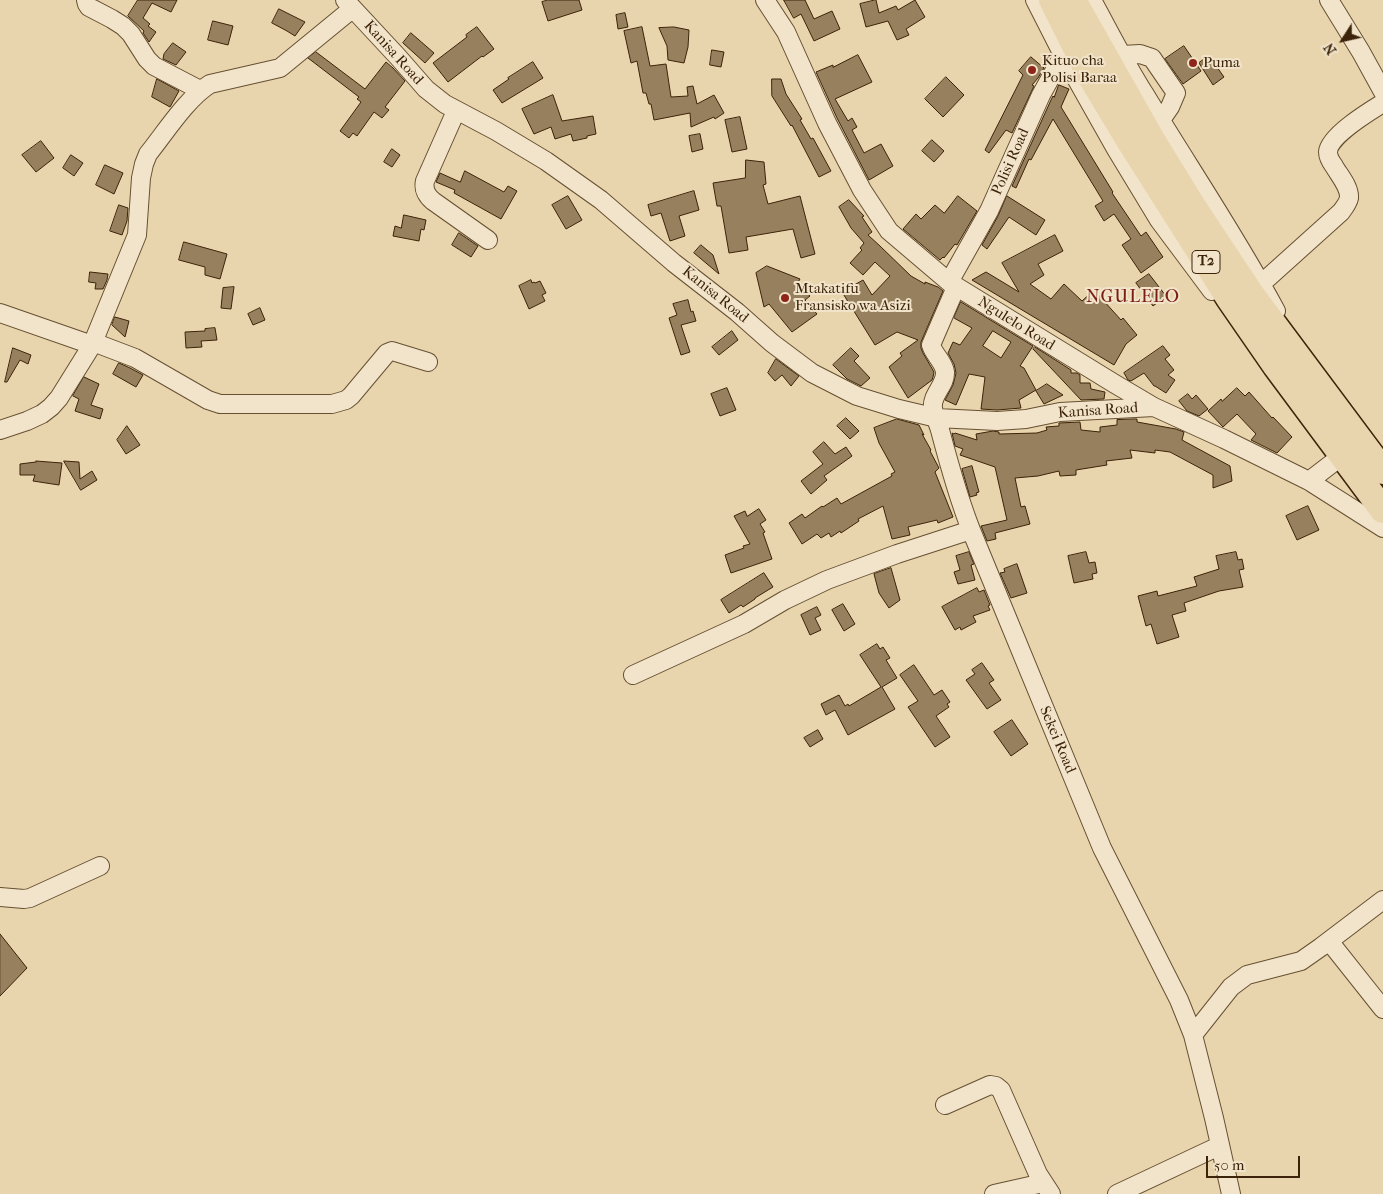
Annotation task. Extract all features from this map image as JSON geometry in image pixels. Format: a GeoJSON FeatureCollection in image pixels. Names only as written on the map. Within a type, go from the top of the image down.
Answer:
{"type":"FeatureCollection","features":[{"type":"Feature","properties":{"kind":"highway","name":"T2"},"geometry":{"type":"LineString","coordinates":[[1052,0],[1079,19],[1107,58],[1151,138],[1194,208],[1251,294],[1383,471]]}},
{"type":"Feature","properties":{"kind":"highway","name":"T2"},"geometry":{"type":"LineString","coordinates":[[1079,19],[1090,74],[1130,142],[1229,298],[1276,366],[1383,510]]}},
{"type":"Feature","properties":{"kind":"street"},"geometry":{"type":"LineString","coordinates":[[86,0],[90,7],[123,26],[154,66],[200,90]]}},
{"type":"Feature","properties":{"kind":"street","name":"Ngulelo Road"},"geometry":{"type":"LineString","coordinates":[[765,0],[786,32],[827,123],[862,190],[890,232],[953,284],[1154,407],[1309,481],[1383,528]]}},
{"type":"Feature","properties":{"kind":"street"},"geometry":{"type":"LineString","coordinates":[[1035,0],[1079,19],[1122,55],[1261,284],[1307,368]]}},
{"type":"Feature","properties":{"kind":"street"},"geometry":{"type":"LineString","coordinates":[[1329,0],[1383,92]]}},
{"type":"Feature","properties":{"kind":"street"},"geometry":{"type":"LineString","coordinates":[[0,430],[34,417],[51,407],[59,398],[92,344],[137,235],[141,178],[148,154],[200,90],[210,84],[280,68],[348,4]]}},
{"type":"Feature","properties":{"kind":"street","name":"Kanisa Road"},"geometry":{"type":"LineString","coordinates":[[348,4],[426,89],[445,104],[496,131],[546,161],[600,200],[772,343],[812,373],[857,396],[937,418],[997,421],[1026,419],[1060,412],[1154,407]]}},
{"type":"Feature","properties":{"kind":"street","name":"Polisi Road"},"geometry":{"type":"LineString","coordinates":[[953,284],[989,211],[1041,94],[1079,19]]}},
{"type":"Feature","properties":{"kind":"street"},"geometry":{"type":"LineString","coordinates":[[1122,55],[1140,54],[1152,58],[1176,93],[1170,107],[1161,120]]}},
{"type":"Feature","properties":{"kind":"street"},"geometry":{"type":"LineString","coordinates":[[1261,284],[1346,206],[1349,198],[1348,192],[1330,161],[1329,148],[1350,125],[1367,112],[1383,104]]}},
{"type":"Feature","properties":{"kind":"street"},"geometry":{"type":"LineString","coordinates":[[456,111],[425,181],[424,188],[433,201],[488,240]]}},
{"type":"Feature","properties":{"kind":"street","name":"Sekei Road"},"geometry":{"type":"LineString","coordinates":[[953,284],[931,345],[945,373],[942,385],[933,402],[933,409],[949,465],[971,530],[1102,848],[1179,1000],[1194,1035],[1230,1194]]}},
{"type":"Feature","properties":{"kind":"street"},"geometry":{"type":"LineString","coordinates":[[0,313],[135,358],[208,400],[220,404],[332,404],[351,396],[386,353],[392,352],[428,362]]}},
{"type":"Feature","properties":{"kind":"street"},"geometry":{"type":"LineString","coordinates":[[1309,481],[1343,455]]}},
{"type":"Feature","properties":{"kind":"street"},"geometry":{"type":"LineString","coordinates":[[633,675],[744,624],[785,600],[827,580],[897,554],[971,530]]}},
{"type":"Feature","properties":{"kind":"street"},"geometry":{"type":"LineString","coordinates":[[0,897],[30,898],[100,866]]}},
{"type":"Feature","properties":{"kind":"street"},"geometry":{"type":"LineString","coordinates":[[1194,1035],[1238,980],[1247,975],[1300,961],[1383,900]]}},
{"type":"Feature","properties":{"kind":"street"},"geometry":{"type":"LineString","coordinates":[[1329,941],[1383,1010]]}},
{"type":"Feature","properties":{"kind":"street"},"geometry":{"type":"LineString","coordinates":[[945,1105],[990,1085],[996,1086],[1001,1090],[1038,1174],[1047,1189],[994,1194]]}},
{"type":"Feature","properties":{"kind":"street"},"geometry":{"type":"LineString","coordinates":[[1117,1194],[1219,1146]]}},
{"type":"Feature","properties":{"kind":"building"},"geometry":{"type":"Polygon","coordinates":[[[138,0],[177,0],[171,12],[152,3],[143,18],[150,24],[148,26],[156,32],[149,42],[143,33],[144,31],[128,16],[138,0]]]}},
{"type":"Feature","properties":{"kind":"building"},"geometry":{"type":"Polygon","coordinates":[[[548,0],[579,0],[582,10],[548,21],[542,2],[548,0]]]}},
{"type":"Feature","properties":{"kind":"building"},"geometry":{"type":"Polygon","coordinates":[[[784,0],[805,0],[814,19],[832,11],[840,29],[814,41],[801,14],[794,18],[784,0]]]}},
{"type":"Feature","properties":{"kind":"building"},"geometry":{"type":"Polygon","coordinates":[[[876,0],[879,13],[896,6],[898,10],[915,0],[925,17],[906,29],[909,35],[897,40],[888,21],[866,27],[860,4],[876,0]]]}},
{"type":"Feature","properties":{"kind":"building"},"geometry":{"type":"Polygon","coordinates":[[[279,9],[305,22],[295,36],[272,23],[279,9]]]}},
{"type":"Feature","properties":{"kind":"building"},"geometry":{"type":"Polygon","coordinates":[[[625,13],[628,27],[618,29],[616,15],[625,13]]]}},
{"type":"Feature","properties":{"kind":"building"},"geometry":{"type":"Polygon","coordinates":[[[213,21],[233,26],[228,45],[208,40],[213,21]]]}},
{"type":"Feature","properties":{"kind":"building"},"geometry":{"type":"Polygon","coordinates":[[[477,27],[494,49],[448,82],[433,63],[477,27]]]}},
{"type":"Feature","properties":{"kind":"building"},"geometry":{"type":"Polygon","coordinates":[[[642,27],[650,66],[666,64],[671,97],[688,96],[687,87],[693,86],[697,104],[714,95],[724,113],[715,119],[714,117],[691,127],[690,113],[654,120],[651,104],[649,104],[646,93],[643,93],[637,61],[631,63],[624,31],[642,27]]]}},
{"type":"Feature","properties":{"kind":"building"},"geometry":{"type":"Polygon","coordinates":[[[674,27],[689,30],[688,47],[684,63],[668,60],[667,46],[659,28],[674,27]]]}},
{"type":"Feature","properties":{"kind":"building"},"geometry":{"type":"Polygon","coordinates":[[[411,33],[434,53],[425,63],[403,43],[411,33]]]}},
{"type":"Feature","properties":{"kind":"building"},"geometry":{"type":"Polygon","coordinates":[[[173,43],[186,52],[176,65],[163,59],[164,54],[173,43]]]}},
{"type":"Feature","properties":{"kind":"building"},"geometry":{"type":"Polygon","coordinates":[[[1184,46],[1201,71],[1183,84],[1165,59],[1184,46]]]}},
{"type":"Feature","properties":{"kind":"building"},"geometry":{"type":"Polygon","coordinates":[[[712,50],[724,52],[721,67],[710,65],[712,50]]]}},
{"type":"Feature","properties":{"kind":"building"},"geometry":{"type":"Polygon","coordinates":[[[316,52],[365,89],[386,62],[405,81],[385,107],[389,110],[382,118],[374,112],[357,136],[353,133],[349,138],[340,131],[361,102],[357,99],[359,97],[308,58],[316,52]]]}},
{"type":"Feature","properties":{"kind":"building"},"geometry":{"type":"Polygon","coordinates":[[[858,55],[872,82],[835,99],[848,121],[852,118],[857,127],[852,130],[864,153],[881,144],[893,166],[869,180],[816,72],[833,65],[833,67],[858,55]]]}},
{"type":"Feature","properties":{"kind":"building"},"geometry":{"type":"Polygon","coordinates":[[[1209,56],[1224,77],[1213,85],[1199,63],[1209,56]]]}},
{"type":"Feature","properties":{"kind":"building"},"geometry":{"type":"Polygon","coordinates":[[[1031,57],[1044,68],[1032,85],[1034,86],[1012,133],[1006,130],[989,153],[985,150],[1023,75],[1019,71],[1031,57]]]}},
{"type":"Feature","properties":{"kind":"building"},"geometry":{"type":"Polygon","coordinates":[[[533,62],[543,78],[502,103],[493,90],[533,62]]]}},
{"type":"Feature","properties":{"kind":"building"},"geometry":{"type":"Polygon","coordinates":[[[946,77],[964,95],[943,117],[925,99],[946,77]]]}},
{"type":"Feature","properties":{"kind":"building"},"geometry":{"type":"Polygon","coordinates":[[[157,79],[179,91],[170,107],[152,97],[157,79]]]}},
{"type":"Feature","properties":{"kind":"building"},"geometry":{"type":"Polygon","coordinates":[[[772,79],[781,79],[786,94],[802,119],[800,120],[811,139],[813,138],[831,171],[819,177],[792,125],[772,96],[772,79]]]}},
{"type":"Feature","properties":{"kind":"building"},"geometry":{"type":"Polygon","coordinates":[[[1059,85],[1069,89],[1061,107],[1112,193],[1141,236],[1146,232],[1163,257],[1141,273],[1122,245],[1131,239],[1114,214],[1104,221],[1095,206],[1103,201],[1053,119],[1031,160],[1029,159],[1016,188],[1012,186],[1059,85]]]}},
{"type":"Feature","properties":{"kind":"building"},"geometry":{"type":"Polygon","coordinates":[[[553,95],[562,121],[593,116],[596,134],[573,141],[571,134],[555,139],[551,127],[534,134],[522,109],[553,95]]]}},
{"type":"Feature","properties":{"kind":"building"},"geometry":{"type":"Polygon","coordinates":[[[740,117],[747,149],[732,152],[725,120],[740,117]]]}},
{"type":"Feature","properties":{"kind":"building"},"geometry":{"type":"Polygon","coordinates":[[[700,134],[703,149],[692,152],[689,136],[700,134]]]}},
{"type":"Feature","properties":{"kind":"building"},"geometry":{"type":"Polygon","coordinates":[[[932,140],[944,151],[934,162],[922,151],[932,140]]]}},
{"type":"Feature","properties":{"kind":"building"},"geometry":{"type":"Polygon","coordinates":[[[41,141],[54,158],[36,172],[22,155],[41,141]]]}},
{"type":"Feature","properties":{"kind":"building"},"geometry":{"type":"Polygon","coordinates":[[[392,149],[400,155],[392,167],[384,162],[392,149]]]}},
{"type":"Feature","properties":{"kind":"building"},"geometry":{"type":"Polygon","coordinates":[[[71,155],[83,163],[74,176],[63,168],[71,155]]]}},
{"type":"Feature","properties":{"kind":"building"},"geometry":{"type":"Polygon","coordinates":[[[746,160],[764,162],[766,184],[763,185],[768,204],[800,196],[815,254],[801,258],[793,229],[746,237],[748,250],[729,253],[721,206],[717,206],[713,183],[745,178],[746,160]]]}},
{"type":"Feature","properties":{"kind":"building"},"geometry":{"type":"Polygon","coordinates":[[[105,165],[123,173],[114,194],[96,185],[105,165]]]}},
{"type":"Feature","properties":{"kind":"building"},"geometry":{"type":"Polygon","coordinates":[[[465,171],[504,192],[508,186],[517,191],[501,219],[454,193],[455,190],[436,182],[440,173],[460,182],[465,171]]]}},
{"type":"Feature","properties":{"kind":"building"},"geometry":{"type":"Polygon","coordinates":[[[694,191],[699,210],[679,216],[685,236],[670,241],[661,213],[651,216],[648,205],[694,191]]]}},
{"type":"Feature","properties":{"kind":"building"},"geometry":{"type":"Polygon","coordinates":[[[568,196],[582,220],[566,229],[552,205],[568,196]]]}},
{"type":"Feature","properties":{"kind":"building"},"geometry":{"type":"Polygon","coordinates":[[[958,196],[977,211],[957,245],[955,244],[944,258],[940,260],[903,229],[916,214],[921,219],[935,205],[944,213],[958,196]]]}},
{"type":"Feature","properties":{"kind":"building"},"geometry":{"type":"Polygon","coordinates":[[[1007,196],[1045,220],[1036,235],[1009,217],[987,249],[982,245],[1007,196]]]}},
{"type":"Feature","properties":{"kind":"building"},"geometry":{"type":"Polygon","coordinates":[[[849,200],[864,216],[862,217],[872,232],[868,235],[911,276],[943,291],[921,342],[923,353],[934,372],[933,377],[932,380],[908,398],[889,367],[902,356],[900,353],[918,340],[897,332],[875,345],[842,292],[863,280],[872,295],[890,276],[875,262],[863,275],[850,263],[862,250],[860,248],[864,243],[851,228],[839,207],[849,200]]]}},
{"type":"Feature","properties":{"kind":"building"},"geometry":{"type":"Polygon","coordinates":[[[119,205],[128,208],[127,221],[122,235],[110,231],[119,205]]]}},
{"type":"Feature","properties":{"kind":"building"},"geometry":{"type":"Polygon","coordinates":[[[404,215],[426,220],[424,230],[421,229],[419,241],[393,236],[395,226],[401,228],[404,215]]]}},
{"type":"Feature","properties":{"kind":"building"},"geometry":{"type":"Polygon","coordinates":[[[459,233],[478,246],[471,257],[452,245],[459,233]]]}},
{"type":"Feature","properties":{"kind":"building"},"geometry":{"type":"Polygon","coordinates":[[[1055,235],[1063,251],[1038,264],[1044,275],[1030,284],[1051,299],[1064,284],[1082,301],[1094,290],[1121,320],[1123,318],[1137,335],[1126,344],[1114,365],[972,280],[986,272],[1019,292],[1002,263],[1055,235]]]}},
{"type":"Feature","properties":{"kind":"building"},"geometry":{"type":"Polygon","coordinates":[[[184,242],[227,254],[220,279],[205,275],[205,267],[179,260],[184,242]]]}},
{"type":"Feature","properties":{"kind":"building"},"geometry":{"type":"Polygon","coordinates":[[[701,245],[713,255],[719,274],[694,253],[701,245]]]}},
{"type":"Feature","properties":{"kind":"building","name":"Mtakatifu Fransisko wa Asizi"},"geometry":{"type":"Polygon","coordinates":[[[767,266],[800,279],[797,284],[810,296],[805,300],[817,314],[792,332],[769,304],[764,307],[756,273],[767,266]]]}},
{"type":"Feature","properties":{"kind":"building"},"geometry":{"type":"Polygon","coordinates":[[[90,272],[108,274],[103,289],[95,289],[96,283],[89,282],[90,272]]]}},
{"type":"Feature","properties":{"kind":"building"},"geometry":{"type":"Polygon","coordinates":[[[1149,274],[1166,296],[1153,306],[1136,283],[1149,274]]]}},
{"type":"Feature","properties":{"kind":"building"},"geometry":{"type":"Polygon","coordinates":[[[531,280],[532,283],[540,281],[546,293],[542,295],[545,301],[529,309],[519,286],[531,280]]]}},
{"type":"Feature","properties":{"kind":"building"},"geometry":{"type":"Polygon","coordinates":[[[234,287],[231,309],[221,308],[223,288],[234,287]]]}},
{"type":"Feature","properties":{"kind":"building"},"geometry":{"type":"Polygon","coordinates":[[[688,300],[696,321],[681,325],[690,352],[681,355],[669,318],[677,315],[673,304],[688,300]]]}},
{"type":"Feature","properties":{"kind":"building"},"geometry":{"type":"Polygon","coordinates":[[[961,302],[1033,346],[1020,366],[1024,368],[1036,390],[1019,400],[1021,408],[981,409],[985,377],[969,374],[956,405],[945,400],[953,385],[956,373],[948,353],[953,342],[960,345],[972,328],[954,318],[961,302]],[[993,331],[983,346],[1001,358],[1011,342],[993,331]]]}},
{"type":"Feature","properties":{"kind":"building"},"geometry":{"type":"Polygon","coordinates":[[[260,308],[265,320],[253,325],[248,314],[260,308]]]}},
{"type":"Feature","properties":{"kind":"building"},"geometry":{"type":"Polygon","coordinates":[[[115,317],[129,321],[125,337],[112,325],[115,317]]]}},
{"type":"Feature","properties":{"kind":"building"},"geometry":{"type":"Polygon","coordinates":[[[215,328],[217,340],[201,341],[202,347],[186,348],[185,332],[205,331],[205,329],[215,328]]]}},
{"type":"Feature","properties":{"kind":"building"},"geometry":{"type":"Polygon","coordinates":[[[732,331],[738,340],[719,355],[712,347],[732,331]]]}},
{"type":"Feature","properties":{"kind":"building"},"geometry":{"type":"Polygon","coordinates":[[[1163,346],[1170,355],[1165,359],[1174,370],[1168,375],[1175,380],[1166,393],[1154,386],[1144,373],[1131,381],[1128,380],[1124,373],[1163,346]]]}},
{"type":"Feature","properties":{"kind":"building"},"geometry":{"type":"Polygon","coordinates":[[[1035,347],[1071,370],[1071,373],[1080,375],[1080,383],[1090,383],[1091,389],[1105,392],[1104,399],[1081,400],[1033,349],[1035,347]]]}},
{"type":"Feature","properties":{"kind":"building"},"geometry":{"type":"Polygon","coordinates":[[[13,348],[31,355],[28,364],[20,360],[7,382],[5,382],[13,348]]]}},
{"type":"Feature","properties":{"kind":"building"},"geometry":{"type":"Polygon","coordinates":[[[851,348],[859,356],[854,361],[870,378],[861,386],[847,379],[833,365],[851,348]]]}},
{"type":"Feature","properties":{"kind":"building"},"geometry":{"type":"Polygon","coordinates":[[[776,359],[799,376],[791,386],[782,375],[775,381],[768,373],[776,359]]]}},
{"type":"Feature","properties":{"kind":"building"},"geometry":{"type":"Polygon","coordinates":[[[119,363],[143,375],[136,387],[113,374],[119,363]]]}},
{"type":"Feature","properties":{"kind":"building"},"geometry":{"type":"Polygon","coordinates":[[[84,377],[99,384],[91,405],[103,409],[100,419],[75,411],[79,399],[73,396],[84,377]]]}},
{"type":"Feature","properties":{"kind":"building"},"geometry":{"type":"Polygon","coordinates":[[[1047,384],[1063,395],[1044,404],[1036,391],[1047,384]]]}},
{"type":"Feature","properties":{"kind":"building"},"geometry":{"type":"Polygon","coordinates":[[[727,388],[736,410],[720,416],[711,394],[727,388]]]}},
{"type":"Feature","properties":{"kind":"building"},"geometry":{"type":"Polygon","coordinates":[[[1237,388],[1245,396],[1249,392],[1292,437],[1277,453],[1251,440],[1256,434],[1237,414],[1223,427],[1208,411],[1237,388]]]}},
{"type":"Feature","properties":{"kind":"building"},"geometry":{"type":"Polygon","coordinates":[[[1188,394],[1192,399],[1196,395],[1208,409],[1199,416],[1187,411],[1179,401],[1188,394]]]}},
{"type":"Feature","properties":{"kind":"building"},"geometry":{"type":"Polygon","coordinates":[[[846,418],[859,431],[850,439],[837,426],[846,418]]]}},
{"type":"Feature","properties":{"kind":"building"},"geometry":{"type":"Polygon","coordinates":[[[897,419],[919,425],[939,468],[935,472],[953,517],[938,523],[937,520],[908,527],[910,535],[892,539],[883,506],[858,519],[859,521],[841,533],[840,531],[831,537],[829,533],[821,538],[817,534],[802,544],[789,523],[802,514],[805,518],[837,498],[841,504],[892,476],[891,474],[895,472],[879,443],[874,428],[897,419]]]}},
{"type":"Feature","properties":{"kind":"building"},"geometry":{"type":"Polygon","coordinates":[[[1137,419],[1137,422],[1184,432],[1182,440],[1230,466],[1232,481],[1213,488],[1213,475],[1170,452],[1155,450],[1155,453],[1130,450],[1132,458],[1106,461],[1107,465],[1076,470],[1076,475],[1060,476],[1059,471],[1038,476],[1015,478],[1021,507],[1025,506],[1030,524],[995,533],[996,539],[987,541],[981,526],[1007,520],[995,467],[960,455],[963,449],[955,446],[952,433],[977,440],[976,434],[993,431],[999,432],[999,434],[1037,433],[1047,430],[1046,427],[1059,426],[1059,423],[1080,422],[1081,430],[1100,432],[1100,427],[1117,425],[1117,420],[1137,419]]]}},
{"type":"Feature","properties":{"kind":"building"},"geometry":{"type":"Polygon","coordinates":[[[127,426],[140,445],[126,454],[117,440],[127,426]]]}},
{"type":"Feature","properties":{"kind":"building"},"geometry":{"type":"Polygon","coordinates":[[[824,442],[835,454],[846,447],[852,456],[824,476],[827,480],[811,494],[801,481],[823,464],[813,452],[824,442]]]}},
{"type":"Feature","properties":{"kind":"building"},"geometry":{"type":"Polygon","coordinates":[[[36,461],[62,463],[59,485],[33,481],[35,475],[20,475],[20,464],[36,461]]]}},
{"type":"Feature","properties":{"kind":"building"},"geometry":{"type":"Polygon","coordinates":[[[64,461],[79,462],[80,479],[92,471],[97,480],[81,490],[64,461]]]}},
{"type":"Feature","properties":{"kind":"building"},"geometry":{"type":"Polygon","coordinates":[[[972,466],[979,492],[976,493],[977,495],[970,497],[962,469],[972,466]]]}},
{"type":"Feature","properties":{"kind":"building"},"geometry":{"type":"Polygon","coordinates":[[[1308,506],[1319,530],[1297,540],[1286,516],[1308,506]]]}},
{"type":"Feature","properties":{"kind":"building"},"geometry":{"type":"Polygon","coordinates":[[[759,509],[766,520],[760,524],[765,532],[763,533],[772,559],[731,573],[725,555],[750,544],[734,516],[745,511],[747,516],[759,509]]]}},
{"type":"Feature","properties":{"kind":"building"},"geometry":{"type":"Polygon","coordinates":[[[969,552],[974,564],[971,565],[975,580],[958,584],[954,572],[960,570],[956,556],[969,552]]]}},
{"type":"Feature","properties":{"kind":"building"},"geometry":{"type":"Polygon","coordinates":[[[1086,552],[1089,563],[1095,562],[1097,573],[1092,574],[1093,579],[1074,583],[1068,556],[1086,552]]]}},
{"type":"Feature","properties":{"kind":"building"},"geometry":{"type":"Polygon","coordinates":[[[1236,552],[1238,560],[1242,559],[1244,569],[1239,570],[1243,587],[1219,591],[1184,603],[1186,611],[1172,615],[1179,637],[1157,644],[1151,624],[1146,626],[1138,596],[1157,591],[1158,596],[1197,586],[1194,577],[1219,569],[1216,556],[1236,552]]]}},
{"type":"Feature","properties":{"kind":"building"},"geometry":{"type":"Polygon","coordinates":[[[1017,564],[1027,593],[1011,598],[1000,573],[1005,572],[1004,569],[1017,564]]]}},
{"type":"Feature","properties":{"kind":"building"},"geometry":{"type":"Polygon","coordinates":[[[891,568],[900,600],[889,608],[879,593],[874,574],[891,568]]]}},
{"type":"Feature","properties":{"kind":"building"},"geometry":{"type":"Polygon","coordinates":[[[764,573],[773,587],[743,607],[741,605],[729,613],[721,600],[764,573]]]}},
{"type":"Feature","properties":{"kind":"building"},"geometry":{"type":"Polygon","coordinates":[[[977,588],[979,592],[984,590],[990,610],[973,616],[976,622],[961,630],[960,627],[955,630],[942,607],[977,588]]]}},
{"type":"Feature","properties":{"kind":"building"},"geometry":{"type":"Polygon","coordinates":[[[843,604],[855,624],[844,631],[832,610],[843,604]]]}},
{"type":"Feature","properties":{"kind":"building"},"geometry":{"type":"Polygon","coordinates":[[[817,607],[821,615],[815,618],[821,630],[810,635],[801,615],[817,607]]]}},
{"type":"Feature","properties":{"kind":"building"},"geometry":{"type":"Polygon","coordinates":[[[877,644],[880,649],[883,647],[890,658],[886,660],[897,678],[882,687],[895,709],[848,735],[835,710],[826,715],[821,704],[839,695],[845,706],[848,704],[849,706],[881,687],[860,655],[877,644]]]}},
{"type":"Feature","properties":{"kind":"building"},"geometry":{"type":"Polygon","coordinates":[[[982,663],[994,680],[989,683],[1001,700],[987,709],[966,680],[975,674],[972,670],[982,663]]]}},
{"type":"Feature","properties":{"kind":"building"},"geometry":{"type":"Polygon","coordinates":[[[914,665],[934,695],[942,690],[950,702],[947,704],[949,707],[936,716],[950,737],[935,747],[908,707],[918,701],[900,675],[914,665]]]}},
{"type":"Feature","properties":{"kind":"building"},"geometry":{"type":"Polygon","coordinates":[[[1012,720],[1028,744],[1011,756],[994,732],[1012,720]]]}},
{"type":"Feature","properties":{"kind":"building"},"geometry":{"type":"Polygon","coordinates":[[[818,730],[823,739],[810,747],[804,738],[818,730]]]}},
{"type":"Feature","properties":{"kind":"building"},"geometry":{"type":"Polygon","coordinates":[[[0,934],[27,968],[0,996],[0,934]]]}},
{"type":"Feature","properties":{"kind":"place","name":"Puma"},"geometry":{"type":"Point","coordinates":[1193,63]}},
{"type":"Feature","properties":{"kind":"place","name":"Kituo cha Polisi Baraa"},"geometry":{"type":"Point","coordinates":[1032,70]}},
{"type":"Feature","properties":{"kind":"place","name":"Mtakatifu Fransisko wa Asizi"},"geometry":{"type":"Point","coordinates":[785,298]}},
{"type":"Feature","properties":{"kind":"district","name":"NGULELO"},"geometry":{"type":"Point","coordinates":[1133,298]}}]}
